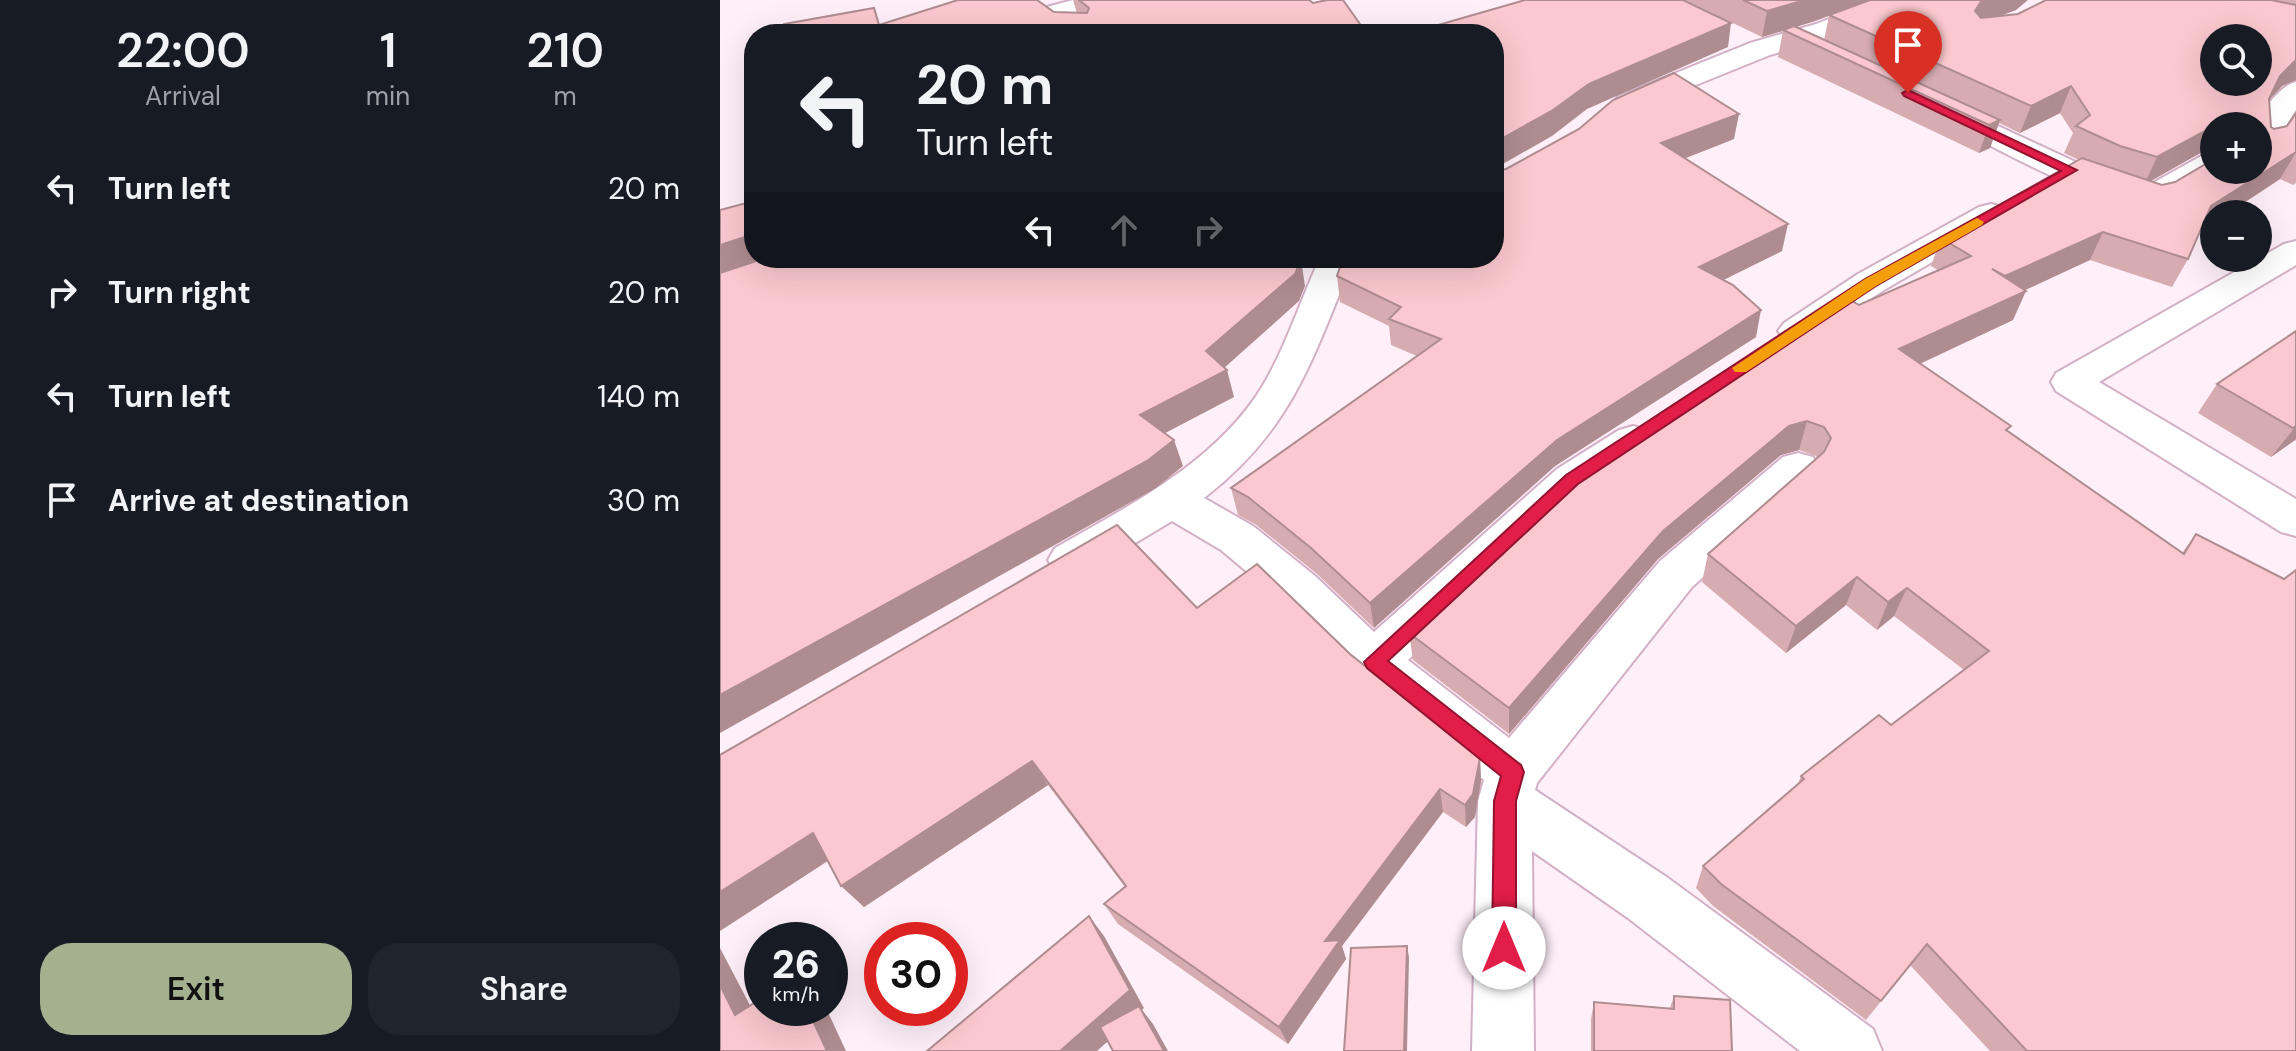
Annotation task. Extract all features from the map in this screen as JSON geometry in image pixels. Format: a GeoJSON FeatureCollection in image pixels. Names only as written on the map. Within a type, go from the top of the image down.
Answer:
{"type":"FeatureCollection","features":[{"type":"Feature","properties":{"kind":"street"},"geometry":{"type":"LineString","coordinates":[[1041,7],[1102,0]]}},
{"type":"Feature","properties":{"kind":"street"},"geometry":{"type":"LineString","coordinates":[[1610,111],[1760,49],[1900,0]]}},
{"type":"Feature","properties":{"kind":"street"},"geometry":{"type":"LineString","coordinates":[[1041,7],[1066,24]]}},
{"type":"Feature","properties":{"kind":"street"},"geometry":{"type":"LineString","coordinates":[[1732,36],[1760,49]]}},
{"type":"Feature","properties":{"kind":"street"},"geometry":{"type":"LineString","coordinates":[[1792,40],[1835,60]]}},
{"type":"Feature","properties":{"kind":"street"},"geometry":{"type":"LineString","coordinates":[[2272,129],[2287,100],[2296,91]]}},
{"type":"Feature","properties":{"kind":"street"},"geometry":{"type":"LineString","coordinates":[[1922,100],[2132,197],[2147,200],[2200,170]]}},
{"type":"Feature","properties":{"kind":"street"},"geometry":{"type":"LineString","coordinates":[[1765,352],[1871,282],[2071,170]]}},
{"type":"Feature","properties":{"kind":"street"},"geometry":{"type":"LineString","coordinates":[[2292,257],[2070,382],[2296,520]]}},
{"type":"Feature","properties":{"kind":"street"},"geometry":{"type":"LineString","coordinates":[[1038,579],[1173,501],[1250,435],[1276,397],[1302,346],[1333,268]]}},
{"type":"Feature","properties":{"kind":"street"},"geometry":{"type":"LineString","coordinates":[[1374,662],[1572,480],[1662,420]]}},
{"type":"Feature","properties":{"kind":"street"},"geometry":{"type":"LineString","coordinates":[[1503,1051],[1509,786],[1676,574],[1798,468]]}},
{"type":"Feature","properties":{"kind":"street"},"geometry":{"type":"LineString","coordinates":[[1173,501],[1237,538],[1299,589],[1509,786],[1648,898],[1851,1051]]}},
{"type":"Feature","properties":{"kind":"building"},"geometry":{"type":"Polygon","coordinates":[[[958,0],[1037,0],[1054,12],[1087,13],[1089,8],[1079,0],[1309,0],[1313,3],[1343,0],[1360,24],[882,24],[958,0]]]}},
{"type":"Feature","properties":{"kind":"building"},"geometry":{"type":"Polygon","coordinates":[[[1525,0],[1683,0],[1731,23],[1589,84],[1553,110],[1504,137],[1504,24],[1442,24],[1525,0]]]}},
{"type":"Feature","properties":{"kind":"building"},"geometry":{"type":"Polygon","coordinates":[[[1743,0],[1805,0],[1767,11],[1743,0]]]}},
{"type":"Feature","properties":{"kind":"building"},"geometry":{"type":"Polygon","coordinates":[[[1870,0],[1982,0],[1975,11],[1981,18],[2018,14],[2046,0],[2271,0],[2296,5],[2296,60],[2280,76],[2272,93],[2272,24],[2200,24],[2200,96],[2270,96],[2270,112],[2200,112],[2200,134],[2157,157],[2120,146],[2076,126],[2090,115],[2071,86],[2031,106],[1829,15],[1870,0]]]}},
{"type":"Feature","properties":{"kind":"building"},"geometry":{"type":"Polygon","coordinates":[[[874,8],[879,24],[784,24],[874,8]]]}},
{"type":"Feature","properties":{"kind":"building"},"geometry":{"type":"Polygon","coordinates":[[[1794,26],[2000,120],[1989,125],[1783,30],[1794,26]]]}},
{"type":"Feature","properties":{"kind":"building"},"geometry":{"type":"Polygon","coordinates":[[[1674,73],[1739,114],[1661,143],[1788,224],[1699,267],[1733,285],[1761,310],[1557,440],[1370,603],[1311,548],[1248,497],[1231,488],[1441,339],[1389,319],[1401,307],[1337,276],[1340,268],[1504,268],[1504,170],[1579,129],[1613,100],[1674,73]]]}},
{"type":"Feature","properties":{"kind":"building"},"geometry":{"type":"Polygon","coordinates":[[[2296,113],[2296,152],[2272,167],[2272,128],[2287,126],[2296,113]]]}},
{"type":"Feature","properties":{"kind":"building"},"geometry":{"type":"Polygon","coordinates":[[[2082,158],[2162,185],[2175,182],[2200,167],[2200,184],[2246,184],[2220,200],[2200,200],[2200,231],[2188,259],[2103,232],[2005,276],[1992,269],[2026,291],[1899,349],[2011,426],[2006,430],[2184,554],[2196,534],[2284,579],[2296,570],[2296,1051],[2027,1051],[1927,944],[1881,1001],[1721,884],[1703,866],[1804,779],[1801,776],[1879,715],[1891,725],[1989,651],[1907,588],[1888,602],[1857,577],[1796,626],[1708,554],[1824,452],[1831,438],[1824,427],[1807,421],[1789,426],[1663,531],[1509,708],[1409,633],[1591,465],[1845,297],[1859,305],[1971,256],[1941,238],[2082,158]]]}},
{"type":"Feature","properties":{"kind":"building"},"geometry":{"type":"Polygon","coordinates":[[[744,204],[744,237],[720,245],[720,210],[744,204]]]}},
{"type":"Feature","properties":{"kind":"building"},"geometry":{"type":"Polygon","coordinates":[[[744,265],[744,268],[1297,268],[1295,274],[1206,351],[1227,370],[1140,415],[1174,440],[1147,461],[720,695],[720,273],[744,265]]]}},
{"type":"Feature","properties":{"kind":"building"},"geometry":{"type":"Polygon","coordinates":[[[2296,331],[2296,426],[2293,428],[2217,384],[2296,331]]]}},
{"type":"Feature","properties":{"kind":"building"},"geometry":{"type":"Polygon","coordinates":[[[1117,525],[1197,608],[1257,564],[1350,654],[1480,758],[1473,794],[1465,805],[1440,789],[1325,941],[1340,940],[1279,1027],[1104,904],[1126,886],[1032,761],[841,886],[813,833],[720,892],[720,755],[1117,525]]]}},
{"type":"Feature","properties":{"kind":"building"},"geometry":{"type":"Polygon","coordinates":[[[1089,916],[1130,990],[1060,1051],[927,1051],[957,1026],[968,1026],[968,1017],[1089,916]]]}},
{"type":"Feature","properties":{"kind":"building"},"geometry":{"type":"Polygon","coordinates":[[[1407,946],[1404,1051],[1344,1051],[1351,948],[1407,946]]]}},
{"type":"Feature","properties":{"kind":"building"},"geometry":{"type":"Polygon","coordinates":[[[720,985],[735,1015],[744,1009],[744,1026],[815,1026],[827,1051],[720,1051],[720,985]]]}},
{"type":"Feature","properties":{"kind":"building"},"geometry":{"type":"Polygon","coordinates":[[[1674,996],[1730,1000],[1732,1051],[1594,1051],[1594,1002],[1674,1009],[1674,996]]]}},
{"type":"Feature","properties":{"kind":"building"},"geometry":{"type":"Polygon","coordinates":[[[1139,1006],[1164,1051],[1113,1051],[1100,1027],[1139,1006]]]}},
{"type":"Feature","properties":{"kind":"slow traffic"},"geometry":{"type":"LineString","coordinates":[[1740,368],[1871,282],[1977,222]]}},
{"type":"Feature","properties":{"kind":"route"},"geometry":{"type":"LineString","coordinates":[[1504,948],[1505,801],[1513,772],[1374,662],[1572,480],[1871,282],[2071,170],[1908,93]]}}]}
